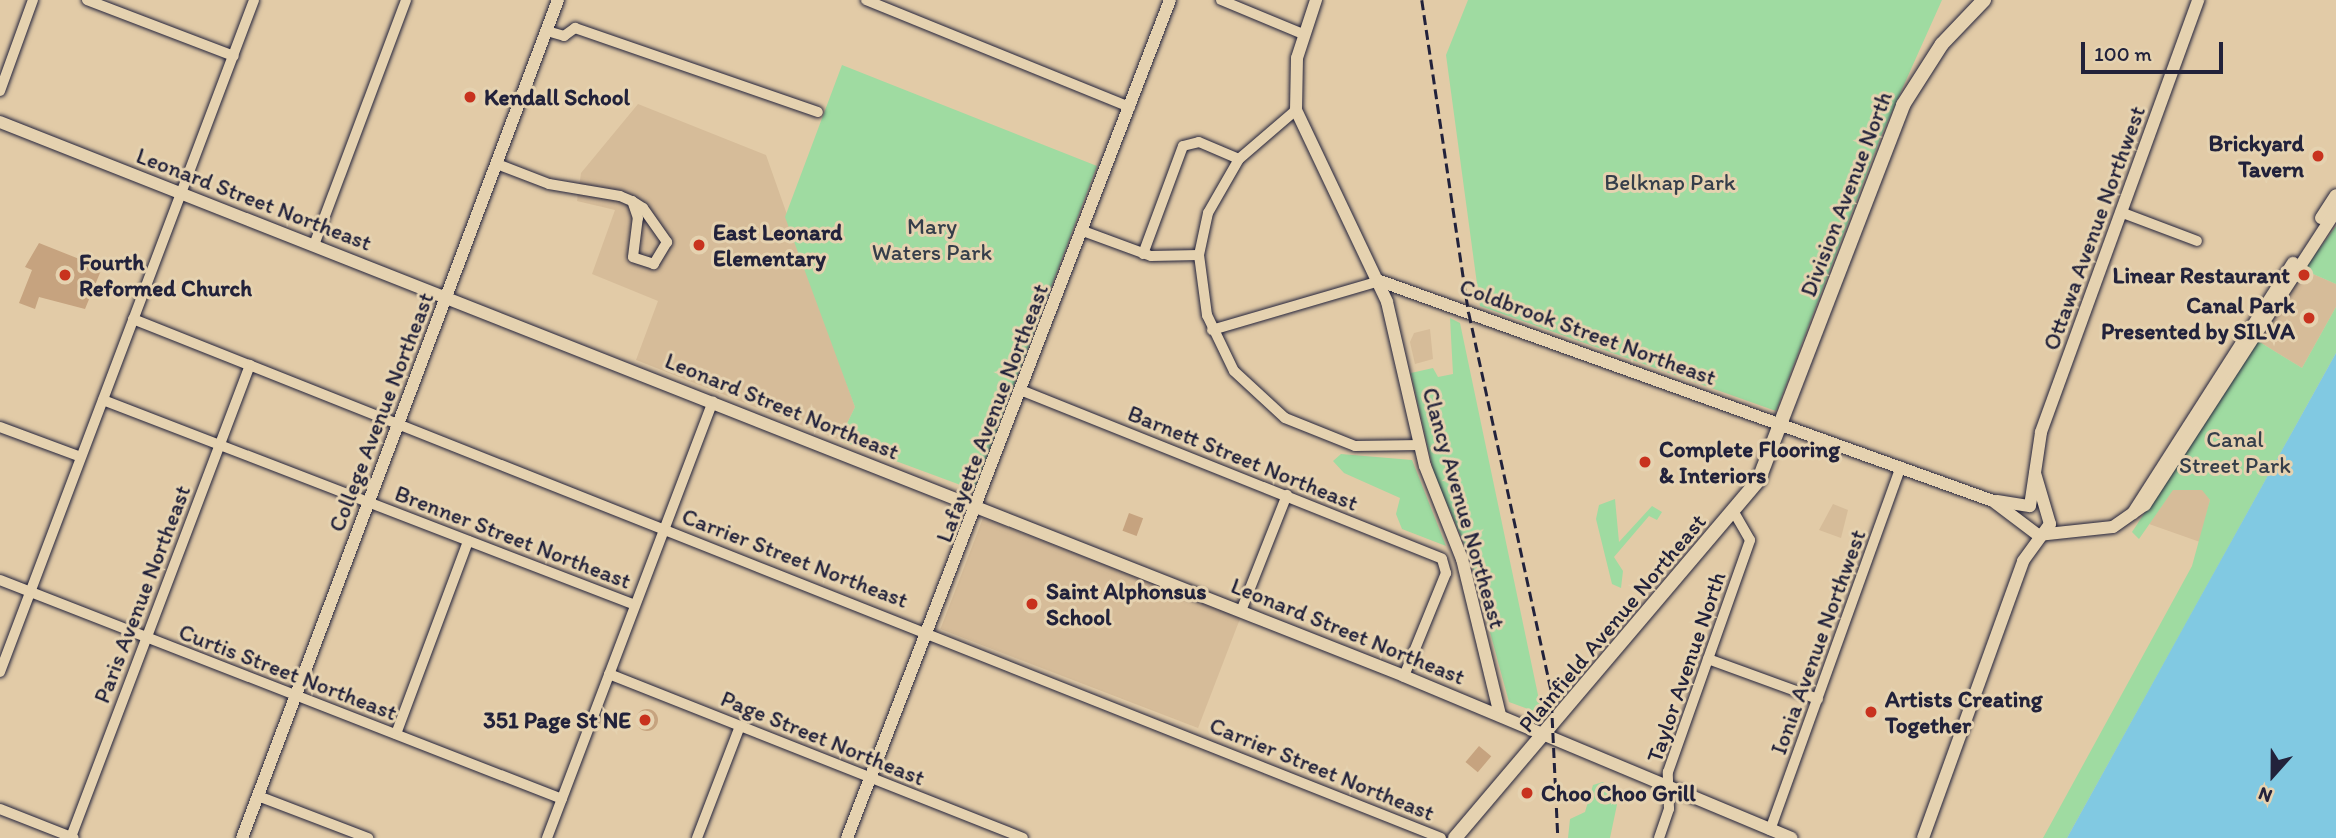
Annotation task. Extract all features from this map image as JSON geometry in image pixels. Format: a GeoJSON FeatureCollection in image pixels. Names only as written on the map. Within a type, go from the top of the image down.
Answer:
{"type":"FeatureCollection","features":[{"type":"Feature","properties":{"kind":"main road","name":"College Avenue Northeast"},"geometry":{"type":"LineString","coordinates":[[242,838],[558,0]]}},
{"type":"Feature","properties":{"kind":"main road","name":"Lafayette Avenue Northeast"},"geometry":{"type":"LineString","coordinates":[[847,838],[979,507],[1170,0]]}},
{"type":"Feature","properties":{"kind":"main road","name":"Clancy Avenue Northeast"},"geometry":{"type":"LineString","coordinates":[[1316,0],[1303,34],[1295,71],[1296,110],[1380,281],[1420,445],[1462,559],[1500,715]]}},
{"type":"Feature","properties":{"kind":"main road","name":"Division Avenue North"},"geometry":{"type":"LineString","coordinates":[[1783,424],[1903,105],[1942,44],[1984,0]]}},
{"type":"Feature","properties":{"kind":"main road","name":"Ottawa Avenue Northwest"},"geometry":{"type":"LineString","coordinates":[[2022,525],[2029,508],[2042,432],[2198,0]]}},
{"type":"Feature","properties":{"kind":"main road","name":"Leonard Street Northeast"},"geometry":{"type":"LineString","coordinates":[[0,122],[447,296],[1404,676],[1500,715],[1545,738],[1668,791],[1791,838]]}},
{"type":"Feature","properties":{"kind":"main road"},"geometry":{"type":"LineString","coordinates":[[2133,513],[2336,195]]}},
{"type":"Feature","properties":{"kind":"main road"},"geometry":{"type":"LineString","coordinates":[[1993,500],[2022,525],[2042,533],[2113,527],[2133,513],[2159,486],[2336,211]]}},
{"type":"Feature","properties":{"kind":"main road","name":"Coldbrook Street Northeast"},"geometry":{"type":"LineString","coordinates":[[1380,281],[1993,500]]}},
{"type":"Feature","properties":{"kind":"main road","name":"Plainfield Avenue Northeast"},"geometry":{"type":"LineString","coordinates":[[1455,838],[1545,738],[1735,514],[1759,480],[1783,424]]}},
{"type":"Feature","properties":{"kind":"main road","name":"Ottawa Avenue Northwest"},"geometry":{"type":"LineString","coordinates":[[2035,472],[2050,524],[2042,533]]}},
{"type":"Feature","properties":{"kind":"main road"},"geometry":{"type":"LineString","coordinates":[[1993,500],[2046,511],[2080,528]]}},
{"type":"Feature","properties":{"kind":"main road"},"geometry":{"type":"LineString","coordinates":[[2022,525],[2022,563]]}},
{"type":"Feature","properties":{"kind":"main road"},"geometry":{"type":"LineString","coordinates":[[1923,838],[2022,563],[2042,533]]}},
{"type":"Feature","properties":{"kind":"street"},"geometry":{"type":"LineString","coordinates":[[0,91],[33,0]]}},
{"type":"Feature","properties":{"kind":"street"},"geometry":{"type":"LineString","coordinates":[[86,0],[234,56]]}},
{"type":"Feature","properties":{"kind":"street"},"geometry":{"type":"LineString","coordinates":[[0,672],[254,0]]}},
{"type":"Feature","properties":{"kind":"street"},"geometry":{"type":"LineString","coordinates":[[314,245],[406,0]]}},
{"type":"Feature","properties":{"kind":"street"},"geometry":{"type":"LineString","coordinates":[[866,0],[1130,107]]}},
{"type":"Feature","properties":{"kind":"street"},"geometry":{"type":"LineString","coordinates":[[1221,0],[1303,34]]}},
{"type":"Feature","properties":{"kind":"street"},"geometry":{"type":"LineString","coordinates":[[547,31],[564,36],[575,28],[818,112]]}},
{"type":"Feature","properties":{"kind":"street"},"geometry":{"type":"LineString","coordinates":[[1296,110],[1239,159],[1209,213],[1199,255],[1212,330],[1243,381],[1298,426],[1355,446],[1420,445]]}},
{"type":"Feature","properties":{"kind":"street"},"geometry":{"type":"LineString","coordinates":[[1143,254],[1183,146],[1199,142],[1239,159]]}},
{"type":"Feature","properties":{"kind":"street"},"geometry":{"type":"LineString","coordinates":[[496,164],[549,184],[632,201],[663,232],[666,252],[654,264],[633,257],[638,218],[632,201]]}},
{"type":"Feature","properties":{"kind":"street"},"geometry":{"type":"LineString","coordinates":[[2123,213],[2197,241]]}},
{"type":"Feature","properties":{"kind":"street"},"geometry":{"type":"LineString","coordinates":[[1083,231],[1143,254],[1199,255]]}},
{"type":"Feature","properties":{"kind":"street"},"geometry":{"type":"LineString","coordinates":[[1212,330],[1380,281]]}},
{"type":"Feature","properties":{"kind":"street","name":"Carrier Street Northeast"},"geometry":{"type":"LineString","coordinates":[[133,319],[929,631],[1441,838]]}},
{"type":"Feature","properties":{"kind":"street","name":"Paris Avenue Northeast"},"geometry":{"type":"LineString","coordinates":[[73,837],[250,365]]}},
{"type":"Feature","properties":{"kind":"street","name":"Barnett Street Northeast"},"geometry":{"type":"LineString","coordinates":[[1023,391],[1287,495],[1446,564],[1404,676]]}},
{"type":"Feature","properties":{"kind":"street","name":"Brenner Street Northeast"},"geometry":{"type":"LineString","coordinates":[[103,400],[635,605]]}},
{"type":"Feature","properties":{"kind":"street"},"geometry":{"type":"LineString","coordinates":[[547,838],[713,401]]}},
{"type":"Feature","properties":{"kind":"street"},"geometry":{"type":"LineString","coordinates":[[0,427],[81,457]]}},
{"type":"Feature","properties":{"kind":"street","name":"Ionia Avenue Northwest"},"geometry":{"type":"LineString","coordinates":[[1770,830],[1901,467]]}},
{"type":"Feature","properties":{"kind":"street"},"geometry":{"type":"LineString","coordinates":[[1241,611],[1287,495]]}},
{"type":"Feature","properties":{"kind":"street","name":"Taylor Avenue North"},"geometry":{"type":"LineString","coordinates":[[1658,838],[1668,791],[1668,772],[1750,540],[1735,514]]}},
{"type":"Feature","properties":{"kind":"street"},"geometry":{"type":"LineString","coordinates":[[396,734],[468,541]]}},
{"type":"Feature","properties":{"kind":"street","name":"Curtis Street Northeast"},"geometry":{"type":"LineString","coordinates":[[0,580],[562,799]]}},
{"type":"Feature","properties":{"kind":"street"},"geometry":{"type":"LineString","coordinates":[[1708,659],[1818,699]]}},
{"type":"Feature","properties":{"kind":"street","name":"Page Street Northeast"},"geometry":{"type":"LineString","coordinates":[[609,674],[869,778],[998,834],[1023,838]]}},
{"type":"Feature","properties":{"kind":"street"},"geometry":{"type":"LineString","coordinates":[[698,838],[740,726]]}},
{"type":"Feature","properties":{"kind":"street"},"geometry":{"type":"LineString","coordinates":[[258,796],[368,838]]}},
{"type":"Feature","properties":{"kind":"street"},"geometry":{"type":"LineString","coordinates":[[0,809],[73,837]]}},
{"type":"Feature","properties":{"kind":"shaded area","name":"East Leonard Elementary"},"geometry":{"type":"Polygon","coordinates":[[[638,104],[766,155],[855,407],[839,440],[636,360],[658,301],[592,274],[615,210],[577,201],[581,173],[638,104]]]}},
{"type":"Feature","properties":{"kind":"shaded area"},"geometry":{"type":"Polygon","coordinates":[[[2304,270],[2336,284],[2336,307],[2302,368],[2258,341],[2304,270]]]}},
{"type":"Feature","properties":{"kind":"shaded area"},"geometry":{"type":"Polygon","coordinates":[[[1430,329],[1433,359],[1415,364],[1410,342],[1414,333],[1430,329]]]}},
{"type":"Feature","properties":{"kind":"shaded area"},"geometry":{"type":"Polygon","coordinates":[[[2203,489],[2210,500],[2200,542],[2149,524],[2172,490],[2203,489]]]}},
{"type":"Feature","properties":{"kind":"shaded area"},"geometry":{"type":"Polygon","coordinates":[[[1833,504],[1848,510],[1841,538],[1819,530],[1833,504]]]}},
{"type":"Feature","properties":{"kind":"shaded area"},"geometry":{"type":"Polygon","coordinates":[[[983,518],[1241,617],[1198,728],[940,629],[983,518]]]}},
{"type":"Feature","properties":{"kind":"green space","name":"Belknap Park"},"geometry":{"type":"Polygon","coordinates":[[[1468,0],[1942,0],[1881,136],[1776,411],[1480,306],[1446,55],[1468,0]]]}},
{"type":"Feature","properties":{"kind":"green space","name":"Mary Waters Park"},"geometry":{"type":"Polygon","coordinates":[[[842,65],[1097,166],[974,490],[839,440],[855,407],[785,217],[842,65]]]}},
{"type":"Feature","properties":{"kind":"green space"},"geometry":{"type":"Polygon","coordinates":[[[2336,226],[2336,284],[2304,270],[2336,226]]]}},
{"type":"Feature","properties":{"kind":"green space","name":"Canal Street Park"},"geometry":{"type":"Polygon","coordinates":[[[2336,307],[2336,353],[2067,838],[2043,838],[2192,566],[2210,500],[2202,490],[2173,490],[2139,539],[2132,532],[2258,341],[2302,368],[2336,307]]]}},
{"type":"Feature","properties":{"kind":"green space"},"geometry":{"type":"Polygon","coordinates":[[[1450,318],[1460,323],[1542,714],[1509,702],[1469,555],[1434,473],[1411,373],[1433,368],[1438,377],[1453,374],[1450,318]]]}},
{"type":"Feature","properties":{"kind":"green space"},"geometry":{"type":"Polygon","coordinates":[[[1341,454],[1412,460],[1446,546],[1402,529],[1396,514],[1400,498],[1344,473],[1333,461],[1341,454]]]}},
{"type":"Feature","properties":{"kind":"green space"},"geometry":{"type":"Polygon","coordinates":[[[1615,499],[1619,542],[1652,506],[1662,512],[1657,520],[1649,516],[1614,557],[1623,571],[1621,588],[1612,584],[1596,519],[1599,505],[1615,499]]]}},
{"type":"Feature","properties":{"kind":"green space"},"geometry":{"type":"Polygon","coordinates":[[[1603,782],[1619,795],[1610,838],[1568,838],[1570,819],[1585,812],[1593,785],[1603,782]]]}},
{"type":"Feature","properties":{"kind":"water"},"geometry":{"type":"Polygon","coordinates":[[[2336,353],[2336,838],[2067,838],[2187,621],[2336,353]]]}},
{"type":"Feature","properties":{"kind":"building","name":"Fourth Reformed Church"},"geometry":{"type":"Polygon","coordinates":[[[39,243],[102,268],[85,309],[39,297],[35,309],[19,303],[32,270],[25,267],[39,243]]]}},
{"type":"Feature","properties":{"kind":"building"},"geometry":{"type":"Polygon","coordinates":[[[1129,513],[1143,518],[1137,536],[1123,531],[1129,513]]]}},
{"type":"Feature","properties":{"kind":"building","name":"351 Page St NE"},"geometry":{"type":"Polygon","coordinates":[[[647,709],[655,712],[658,720],[655,728],[647,731],[639,728],[636,720],[639,712],[647,709]]]}},
{"type":"Feature","properties":{"kind":"building"},"geometry":{"type":"Polygon","coordinates":[[[1479,746],[1491,756],[1478,772],[1466,762],[1479,746]]]}},
{"type":"Feature","properties":{"kind":"railway"},"geometry":{"type":"LineString","coordinates":[[1422,0],[1469,313],[1551,688],[1558,838]]}},
{"type":"Feature","properties":{"kind":"place","name":"Kendall School"},"geometry":{"type":"Point","coordinates":[470,97]}},
{"type":"Feature","properties":{"kind":"place","name":"Brickyard Tavern"},"geometry":{"type":"Point","coordinates":[2318,156]}},
{"type":"Feature","properties":{"kind":"place","name":"East Leonard Elementary"},"geometry":{"type":"Point","coordinates":[699,245]}},
{"type":"Feature","properties":{"kind":"place","name":"Fourth Reformed Church"},"geometry":{"type":"Point","coordinates":[65,275]}},
{"type":"Feature","properties":{"kind":"place","name":"Linear Restaurant"},"geometry":{"type":"Point","coordinates":[2304,275]}},
{"type":"Feature","properties":{"kind":"place","name":"Canal Park Presented by SILVA"},"geometry":{"type":"Point","coordinates":[2309,318]}},
{"type":"Feature","properties":{"kind":"place","name":"Complete Flooring & Interiors"},"geometry":{"type":"Point","coordinates":[1645,462]}},
{"type":"Feature","properties":{"kind":"place","name":"Saint Alphonsus School"},"geometry":{"type":"Point","coordinates":[1032,604]}},
{"type":"Feature","properties":{"kind":"place","name":"Artists Creating Together"},"geometry":{"type":"Point","coordinates":[1871,712]}},
{"type":"Feature","properties":{"kind":"place","name":"351 Page St NE"},"geometry":{"type":"Point","coordinates":[645,720]}},
{"type":"Feature","properties":{"kind":"place","name":"Choo Choo Grill"},"geometry":{"type":"Point","coordinates":[1527,793]}}]}
